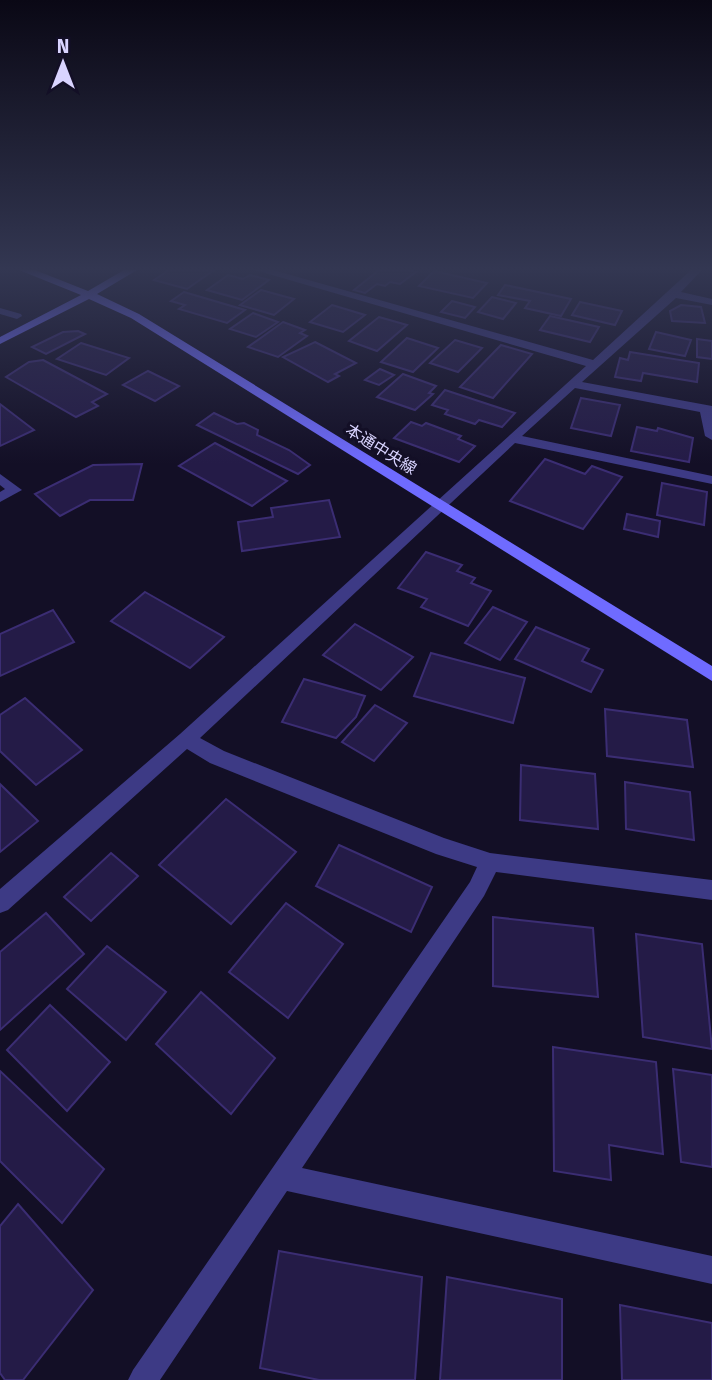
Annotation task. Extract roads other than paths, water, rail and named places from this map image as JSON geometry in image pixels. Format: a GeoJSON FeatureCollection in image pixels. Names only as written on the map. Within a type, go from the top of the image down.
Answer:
{"type":"FeatureCollection","features":[{"type":"Feature","properties":{"kind":"street","name":"本通中央線"},"geometry":{"type":"LineString","coordinates":[[164,334],[712,674]]}},
{"type":"Feature","properties":{"kind":"street"},"geometry":{"type":"LineString","coordinates":[[487,334],[593,364]]}},
{"type":"Feature","properties":{"kind":"street"},"geometry":{"type":"LineString","coordinates":[[0,903],[186,739],[570,384],[628,334]]}},
{"type":"Feature","properties":{"kind":"street"},"geometry":{"type":"LineString","coordinates":[[570,384],[709,410],[712,436]]}},
{"type":"Feature","properties":{"kind":"street"},"geometry":{"type":"LineString","coordinates":[[512,438],[712,481]]}},
{"type":"Feature","properties":{"kind":"street"},"geometry":{"type":"LineString","coordinates":[[0,478],[15,490],[0,498]]}},
{"type":"Feature","properties":{"kind":"street"},"geometry":{"type":"LineString","coordinates":[[186,739],[217,757],[443,847],[490,862],[712,890]]}},
{"type":"Feature","properties":{"kind":"street"},"geometry":{"type":"LineString","coordinates":[[143,1380],[477,889],[490,862]]}},
{"type":"Feature","properties":{"kind":"street"},"geometry":{"type":"LineString","coordinates":[[283,1177],[712,1270]]}}]}
